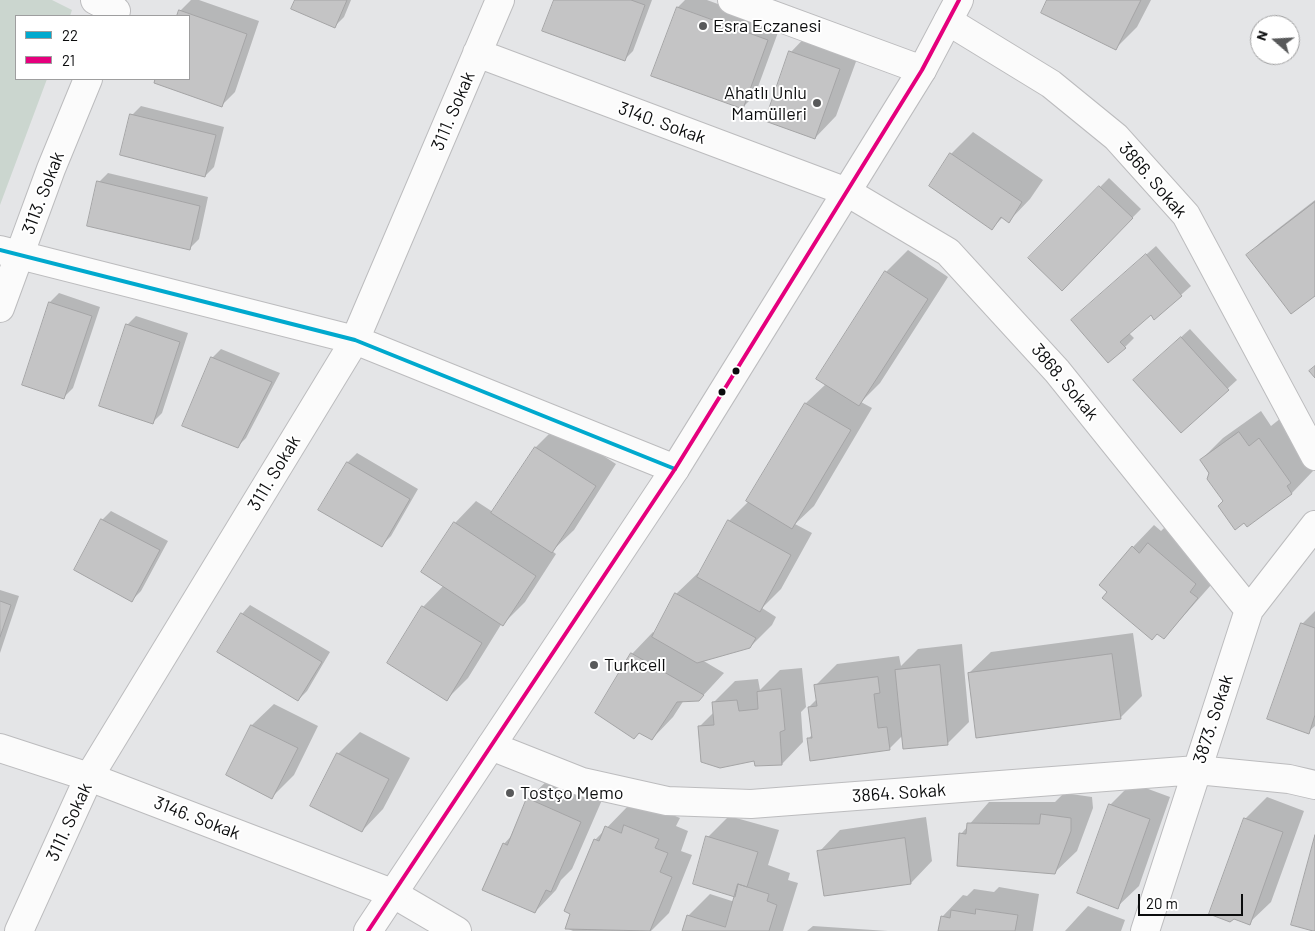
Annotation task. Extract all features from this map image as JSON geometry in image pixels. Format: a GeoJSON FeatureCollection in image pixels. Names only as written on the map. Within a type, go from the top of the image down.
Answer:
{"type":"FeatureCollection","features":[{"type":"Feature","properties":{"kind":"street","name":"3111. Sokak"},"geometry":{"type":"LineString","coordinates":[[19,931],[89,777],[355,340],[500,0]]}},
{"type":"Feature","properties":{"kind":"street"},"geometry":{"type":"LineString","coordinates":[[732,0],[922,70]]}},
{"type":"Feature","properties":{"kind":"street"},"geometry":{"type":"LineString","coordinates":[[368,931],[674,469],[922,70],[953,10]]}},
{"type":"Feature","properties":{"kind":"street","name":"3866. Sokak"},"geometry":{"type":"LineString","coordinates":[[953,10],[1051,84],[1116,137],[1186,215],[1315,456]]}},
{"type":"Feature","properties":{"kind":"street","name":"3140. Sokak"},"geometry":{"type":"LineString","coordinates":[[477,53],[847,192]]}},
{"type":"Feature","properties":{"kind":"street","name":"3113. Sokak"},"geometry":{"type":"LineString","coordinates":[[0,308],[9,253],[51,169],[88,80]]}},
{"type":"Feature","properties":{"kind":"street","name":"3868. Sokak"},"geometry":{"type":"LineString","coordinates":[[847,192],[948,252],[1057,371],[1249,610]]}},
{"type":"Feature","properties":{"kind":"street"},"geometry":{"type":"LineString","coordinates":[[9,253],[355,340],[674,469]]}},
{"type":"Feature","properties":{"kind":"street","name":"3873. Sokak"},"geometry":{"type":"LineString","coordinates":[[1145,931],[1249,610],[1315,525]]}},
{"type":"Feature","properties":{"kind":"street","name":"3864. Sokak"},"geometry":{"type":"LineString","coordinates":[[491,746],[582,782],[667,801],[751,804],[1197,770],[1289,779],[1315,785]]}},
{"type":"Feature","properties":{"kind":"street","name":"3146. Sokak"},"geometry":{"type":"LineString","coordinates":[[0,748],[89,777],[392,893],[456,931]]}},
{"type":"Feature","properties":{"kind":"shaded area"},"geometry":{"type":"Polygon","coordinates":[[[0,0],[52,0],[72,10],[70,15],[15,15],[15,80],[47,80],[0,205],[0,0]]]}},
{"type":"Feature","properties":{"kind":"building"},"geometry":{"type":"Polygon","coordinates":[[[295,0],[347,0],[335,28],[291,9],[295,0]]]}},
{"type":"Feature","properties":{"kind":"building"},"geometry":{"type":"Polygon","coordinates":[[[554,0],[631,0],[645,5],[625,61],[542,31],[554,0]]]}},
{"type":"Feature","properties":{"kind":"building"},"geometry":{"type":"Polygon","coordinates":[[[1047,0],[1141,0],[1116,50],[1041,13],[1047,0]]]}},
{"type":"Feature","properties":{"kind":"building"},"geometry":{"type":"Polygon","coordinates":[[[677,7],[768,40],[743,109],[651,76],[677,7]]]}},
{"type":"Feature","properties":{"kind":"building"},"geometry":{"type":"Polygon","coordinates":[[[179,10],[247,34],[222,107],[154,83],[155,80],[190,80],[190,15],[177,15],[179,10]]]}},
{"type":"Feature","properties":{"kind":"building"},"geometry":{"type":"Polygon","coordinates":[[[789,51],[840,69],[815,139],[765,121],[789,51]]]}},
{"type":"Feature","properties":{"kind":"building"},"geometry":{"type":"Polygon","coordinates":[[[130,114],[216,135],[205,177],[120,155],[130,114]]]}},
{"type":"Feature","properties":{"kind":"building"},"geometry":{"type":"Polygon","coordinates":[[[950,153],[1022,202],[1009,223],[1001,217],[992,230],[929,186],[950,153]]]}},
{"type":"Feature","properties":{"kind":"building"},"geometry":{"type":"Polygon","coordinates":[[[97,181],[200,206],[190,250],[87,226],[97,181]]]}},
{"type":"Feature","properties":{"kind":"building"},"geometry":{"type":"Polygon","coordinates":[[[1099,186],[1133,218],[1062,291],[1028,258],[1099,186]]]}},
{"type":"Feature","properties":{"kind":"building"},"geometry":{"type":"Polygon","coordinates":[[[1315,202],[1315,296],[1291,314],[1246,255],[1315,202]]]}},
{"type":"Feature","properties":{"kind":"building"},"geometry":{"type":"Polygon","coordinates":[[[1146,254],[1182,296],[1154,320],[1151,315],[1120,342],[1126,348],[1108,363],[1071,320],[1146,254]]]}},
{"type":"Feature","properties":{"kind":"building"},"geometry":{"type":"Polygon","coordinates":[[[885,271],[928,299],[859,406],[816,379],[885,271]]]}},
{"type":"Feature","properties":{"kind":"building"},"geometry":{"type":"Polygon","coordinates":[[[49,302],[92,316],[64,399],[22,385],[49,302]]]}},
{"type":"Feature","properties":{"kind":"building"},"geometry":{"type":"Polygon","coordinates":[[[126,324],[180,342],[153,424],[99,406],[126,324]]]}},
{"type":"Feature","properties":{"kind":"building"},"geometry":{"type":"Polygon","coordinates":[[[1181,337],[1229,390],[1181,433],[1133,380],[1181,337]]]}},
{"type":"Feature","properties":{"kind":"building"},"geometry":{"type":"Polygon","coordinates":[[[211,357],[272,382],[238,448],[182,426],[211,357]]]}},
{"type":"Feature","properties":{"kind":"building"},"geometry":{"type":"Polygon","coordinates":[[[1315,366],[1315,378],[1309,371],[1315,366]]]}},
{"type":"Feature","properties":{"kind":"building"},"geometry":{"type":"Polygon","coordinates":[[[805,403],[851,430],[792,529],[746,501],[805,403]]]}},
{"type":"Feature","properties":{"kind":"building"},"geometry":{"type":"Polygon","coordinates":[[[1239,432],[1249,446],[1259,438],[1291,483],[1287,486],[1292,494],[1247,527],[1244,523],[1235,530],[1218,506],[1223,501],[1207,479],[1209,473],[1200,460],[1239,432]]]}},
{"type":"Feature","properties":{"kind":"building"},"geometry":{"type":"Polygon","coordinates":[[[535,447],[596,486],[552,553],[491,513],[535,447]]]}},
{"type":"Feature","properties":{"kind":"building"},"geometry":{"type":"Polygon","coordinates":[[[347,462],[410,499],[382,547],[318,510],[347,462]]]}},
{"type":"Feature","properties":{"kind":"building"},"geometry":{"type":"Polygon","coordinates":[[[101,519],[160,550],[132,602],[74,570],[101,519]]]}},
{"type":"Feature","properties":{"kind":"building"},"geometry":{"type":"Polygon","coordinates":[[[728,520],[791,555],[760,612],[697,577],[728,520]]]}},
{"type":"Feature","properties":{"kind":"building"},"geometry":{"type":"Polygon","coordinates":[[[454,522],[536,576],[503,626],[421,572],[454,522]]]}},
{"type":"Feature","properties":{"kind":"building"},"geometry":{"type":"Polygon","coordinates":[[[1148,543],[1196,584],[1190,592],[1198,598],[1164,639],[1157,634],[1152,640],[1102,598],[1107,592],[1099,585],[1132,546],[1139,553],[1148,543]]]}},
{"type":"Feature","properties":{"kind":"building"},"geometry":{"type":"Polygon","coordinates":[[[675,593],[756,638],[750,648],[697,663],[652,637],[675,593]]]}},
{"type":"Feature","properties":{"kind":"building"},"geometry":{"type":"Polygon","coordinates":[[[0,601],[11,605],[0,637],[0,601]]]}},
{"type":"Feature","properties":{"kind":"building"},"geometry":{"type":"Polygon","coordinates":[[[422,606],[482,643],[447,701],[387,663],[422,606]]]}},
{"type":"Feature","properties":{"kind":"building"},"geometry":{"type":"Polygon","coordinates":[[[241,613],[322,662],[298,701],[217,652],[241,613]]]}},
{"type":"Feature","properties":{"kind":"building"},"geometry":{"type":"Polygon","coordinates":[[[1301,623],[1315,628],[1315,715],[1309,734],[1267,719],[1301,623]]]}},
{"type":"Feature","properties":{"kind":"building"},"geometry":{"type":"Polygon","coordinates":[[[631,653],[704,695],[699,701],[677,702],[652,740],[639,733],[634,739],[595,713],[631,653]]]}},
{"type":"Feature","properties":{"kind":"building"},"geometry":{"type":"Polygon","coordinates":[[[1112,654],[1121,719],[976,738],[968,673],[1112,654]]]}},
{"type":"Feature","properties":{"kind":"building"},"geometry":{"type":"Polygon","coordinates":[[[940,665],[948,745],[903,749],[895,670],[940,665]]]}},
{"type":"Feature","properties":{"kind":"building"},"geometry":{"type":"Polygon","coordinates":[[[878,677],[880,693],[874,694],[878,728],[887,727],[890,750],[810,761],[807,738],[812,738],[808,707],[817,706],[814,685],[878,677]]]}},
{"type":"Feature","properties":{"kind":"building"},"geometry":{"type":"Polygon","coordinates":[[[781,689],[785,730],[780,732],[782,765],[755,766],[754,761],[720,768],[701,762],[698,726],[714,725],[712,702],[737,700],[739,711],[758,709],[757,692],[781,689]]]}},
{"type":"Feature","properties":{"kind":"building"},"geometry":{"type":"Polygon","coordinates":[[[251,725],[298,748],[272,799],[226,775],[251,725]]]}},
{"type":"Feature","properties":{"kind":"building"},"geometry":{"type":"Polygon","coordinates":[[[337,753],[389,779],[362,832],[310,806],[337,753]]]}},
{"type":"Feature","properties":{"kind":"building"},"geometry":{"type":"Polygon","coordinates":[[[527,798],[581,822],[551,892],[546,890],[535,913],[482,890],[503,843],[507,845],[527,798]]]}},
{"type":"Feature","properties":{"kind":"building"},"geometry":{"type":"Polygon","coordinates":[[[1109,804],[1150,819],[1118,909],[1077,893],[1109,804]]]}},
{"type":"Feature","properties":{"kind":"building"},"geometry":{"type":"Polygon","coordinates":[[[1041,814],[1071,818],[1071,831],[1055,874],[957,866],[959,833],[966,834],[967,823],[1039,824],[1041,814]]]}},
{"type":"Feature","properties":{"kind":"building"},"geometry":{"type":"Polygon","coordinates":[[[1244,818],[1283,832],[1250,925],[1234,919],[1230,922],[1209,914],[1244,818]]]}},
{"type":"Feature","properties":{"kind":"building"},"geometry":{"type":"Polygon","coordinates":[[[624,825],[659,839],[655,848],[668,853],[660,872],[672,877],[650,931],[565,929],[570,914],[564,911],[594,839],[599,841],[605,826],[621,833],[624,825]]]}},
{"type":"Feature","properties":{"kind":"building"},"geometry":{"type":"Polygon","coordinates":[[[1315,835],[1315,931],[1313,931],[1291,925],[1315,835]]]}},
{"type":"Feature","properties":{"kind":"building"},"geometry":{"type":"Polygon","coordinates":[[[706,836],[758,852],[747,887],[738,884],[735,897],[693,884],[706,836]]]}},
{"type":"Feature","properties":{"kind":"building"},"geometry":{"type":"Polygon","coordinates":[[[905,838],[911,884],[824,896],[817,851],[905,838]]]}},
{"type":"Feature","properties":{"kind":"building"},"geometry":{"type":"Polygon","coordinates":[[[738,884],[769,894],[767,901],[777,905],[769,931],[682,931],[687,915],[725,927],[738,884]]]}},
{"type":"Feature","properties":{"kind":"building"},"geometry":{"type":"Polygon","coordinates":[[[976,909],[1018,915],[1015,931],[938,931],[941,916],[950,918],[951,910],[975,914],[976,909]]]}},
{"type":"Feature","properties":{"kind":"transit line","name":"21"},"geometry":{"type":"LineString","coordinates":[[368,931],[675,469],[922,70],[959,0]]}},
{"type":"Feature","properties":{"kind":"transit line","name":"22"},"geometry":{"type":"LineString","coordinates":[[0,250],[355,340],[675,469]]}},
{"type":"Feature","properties":{"kind":"place","name":"Esra Eczanesi"},"geometry":{"type":"Point","coordinates":[703,26]}},
{"type":"Feature","properties":{"kind":"place","name":"Ahatlı Unlu Mamülleri"},"geometry":{"type":"Point","coordinates":[817,103]}},
{"type":"Feature","properties":{"kind":"place","name":"Turkcell"},"geometry":{"type":"Point","coordinates":[594,665]}},
{"type":"Feature","properties":{"kind":"place","name":"Tostço Memo"},"geometry":{"type":"Point","coordinates":[510,793]}}]}
